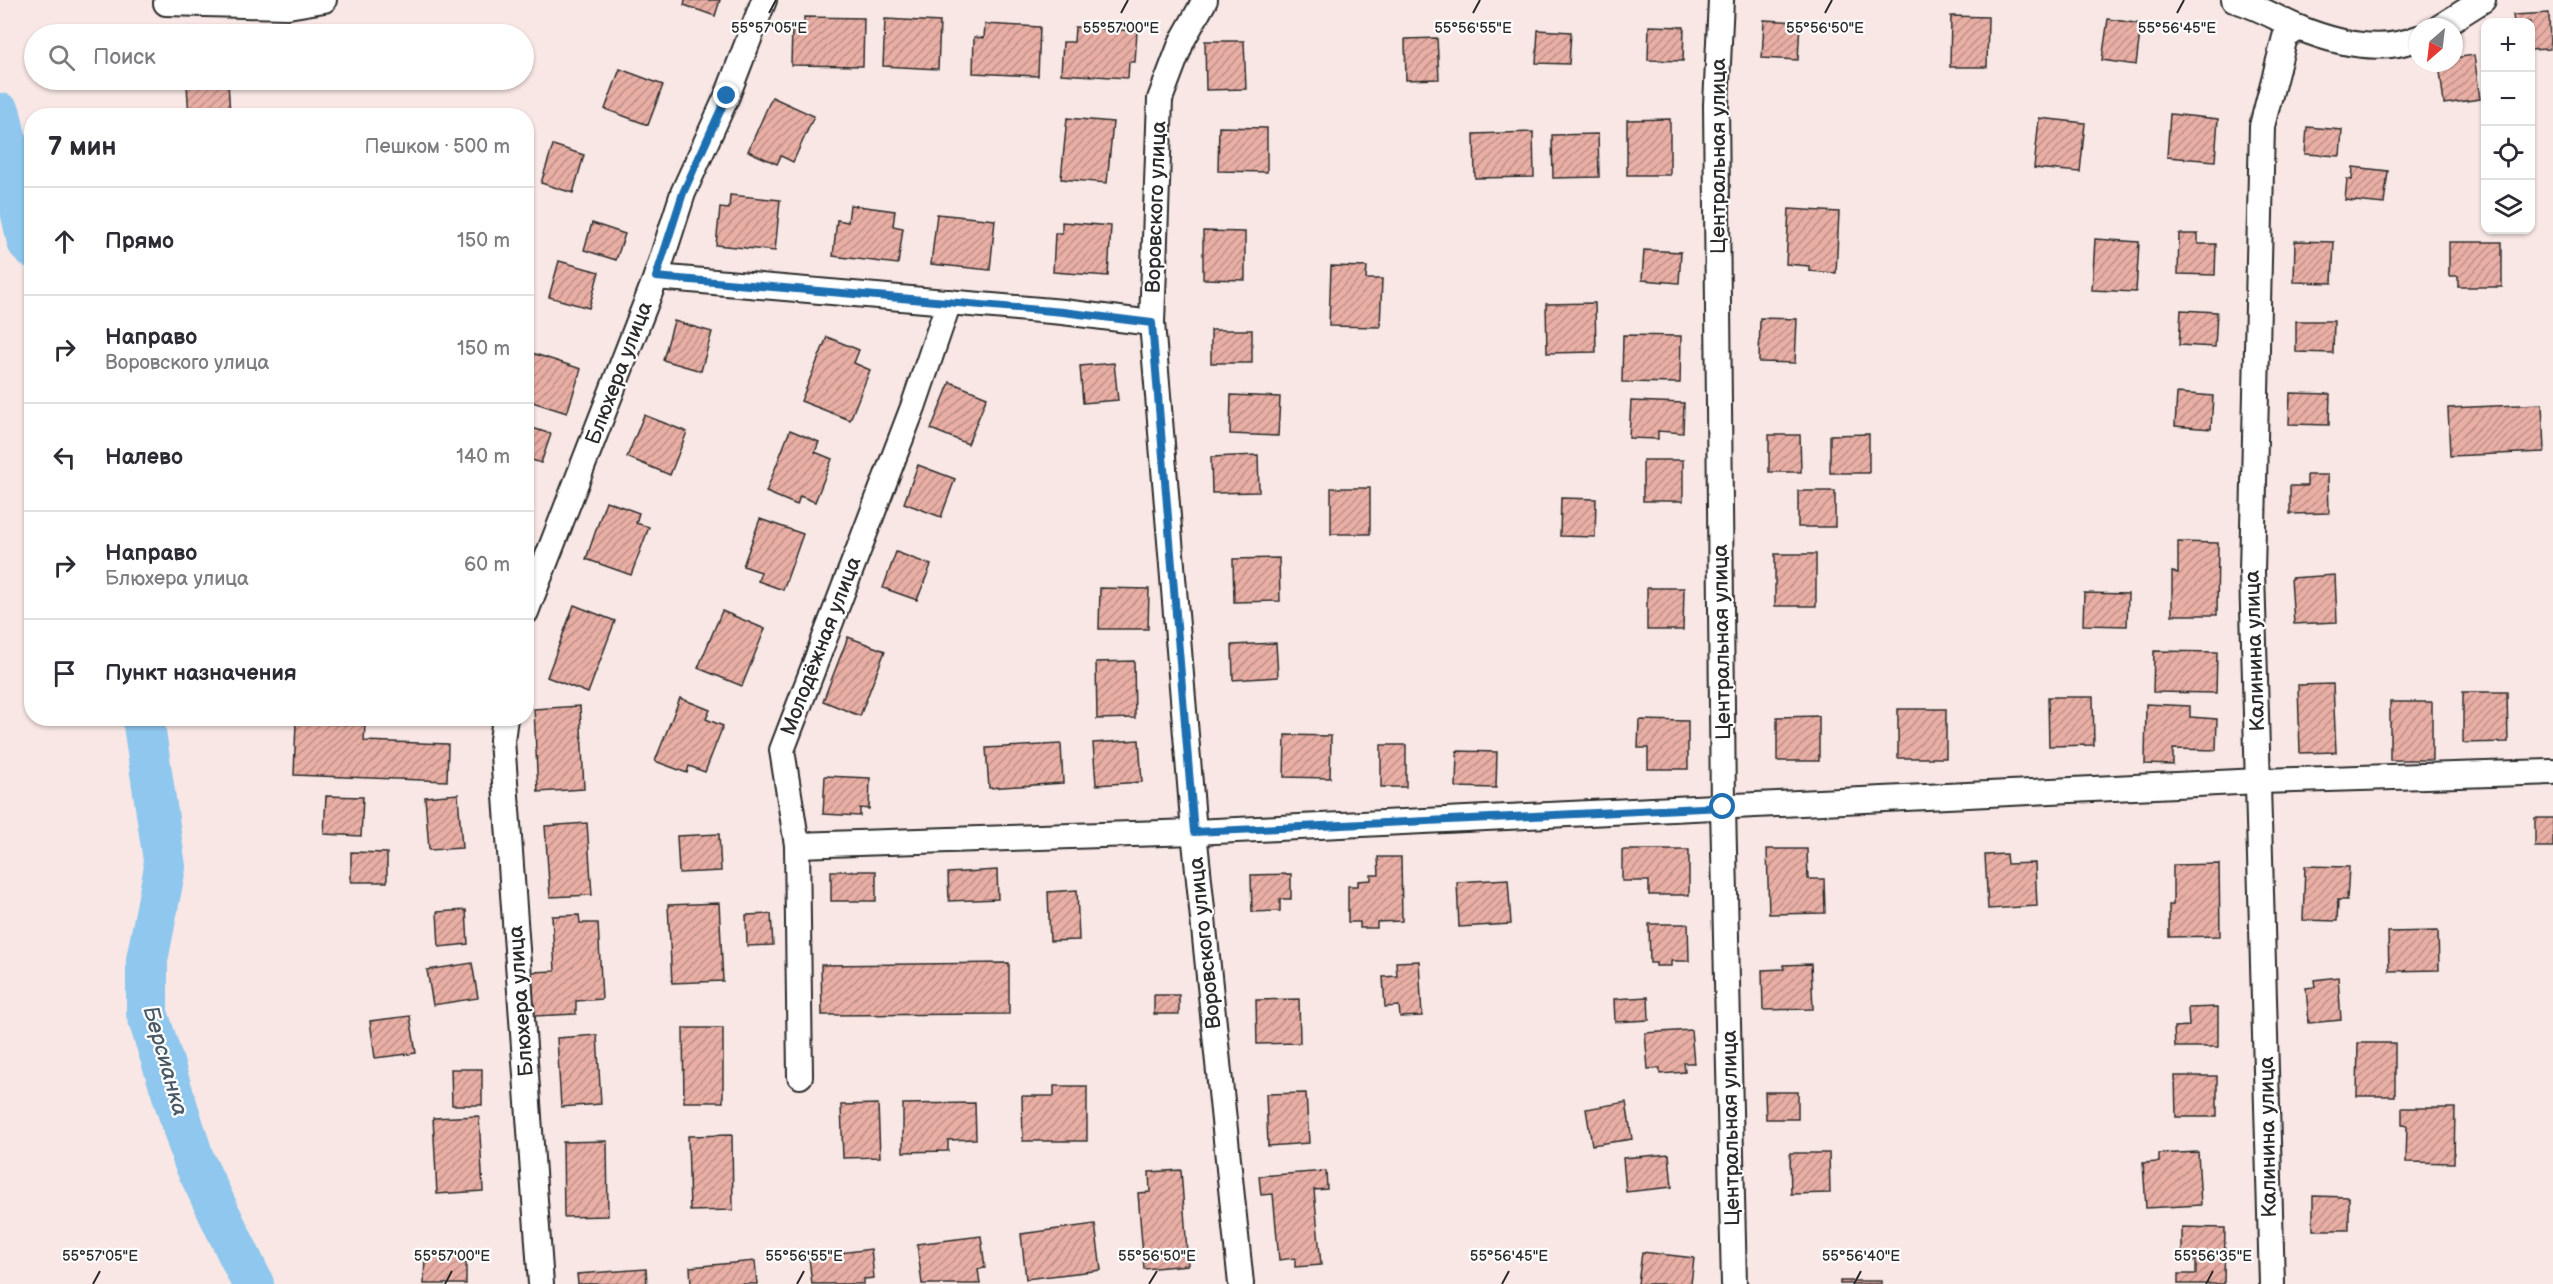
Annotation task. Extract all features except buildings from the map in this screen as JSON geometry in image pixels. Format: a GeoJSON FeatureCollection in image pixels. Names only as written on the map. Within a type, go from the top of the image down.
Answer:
{"type":"FeatureCollection","features":[{"type":"Feature","properties":{"kind":"street"},"geometry":{"type":"LineString","coordinates":[[166,3],[288,6],[324,0]]}},
{"type":"Feature","properties":{"kind":"street","name":"Блюхера улица"},"geometry":{"type":"LineString","coordinates":[[534,591],[656,277],[683,193],[727,96],[764,0]]}},
{"type":"Feature","properties":{"kind":"street","name":"Воровского улица"},"geometry":{"type":"LineString","coordinates":[[1205,0],[1182,41],[1160,99],[1152,323],[1194,832],[1241,1284]]}},
{"type":"Feature","properties":{"kind":"street","name":"Центральная улица"},"geometry":{"type":"LineString","coordinates":[[1721,0],[1716,105],[1723,807],[1734,1284]]}},
{"type":"Feature","properties":{"kind":"street"},"geometry":{"type":"LineString","coordinates":[[2234,0],[2252,5],[2299,28],[2336,40],[2376,47],[2409,42]]}},
{"type":"Feature","properties":{"kind":"street"},"geometry":{"type":"LineString","coordinates":[[2454,18],[2483,0]]}},
{"type":"Feature","properties":{"kind":"street","name":"Калинина улица"},"geometry":{"type":"LineString","coordinates":[[2272,1284],[2252,572],[2262,126],[2285,37],[2299,28]]}},
{"type":"Feature","properties":{"kind":"street"},"geometry":{"type":"LineString","coordinates":[[656,277],[950,302],[1152,323]]}},
{"type":"Feature","properties":{"kind":"street","name":"Молодёжная улица"},"geometry":{"type":"LineString","coordinates":[[800,1076],[797,845],[782,750],[950,302]]}},
{"type":"Feature","properties":{"kind":"street","name":"Блюхера улица"},"geometry":{"type":"LineString","coordinates":[[504,726],[502,740],[541,1284]]}},
{"type":"Feature","properties":{"kind":"street"},"geometry":{"type":"LineString","coordinates":[[797,845],[1194,832],[2259,781],[2553,772]]}},
{"type":"Feature","properties":{"kind":"waterway","name":"Берсианка"},"geometry":{"type":"LineString","coordinates":[[0,114],[24,224]]}},
{"type":"Feature","properties":{"kind":"waterway","name":"Берсианка"},"geometry":{"type":"LineString","coordinates":[[144,726],[165,867],[147,960],[147,1013],[194,1161],[253,1284]]}},
{"type":"Feature","properties":{"kind":"route"},"geometry":{"type":"LineString","coordinates":[[727,96],[683,193],[656,277],[1063,312],[1152,323],[1194,832],[1723,807]]}}]}
